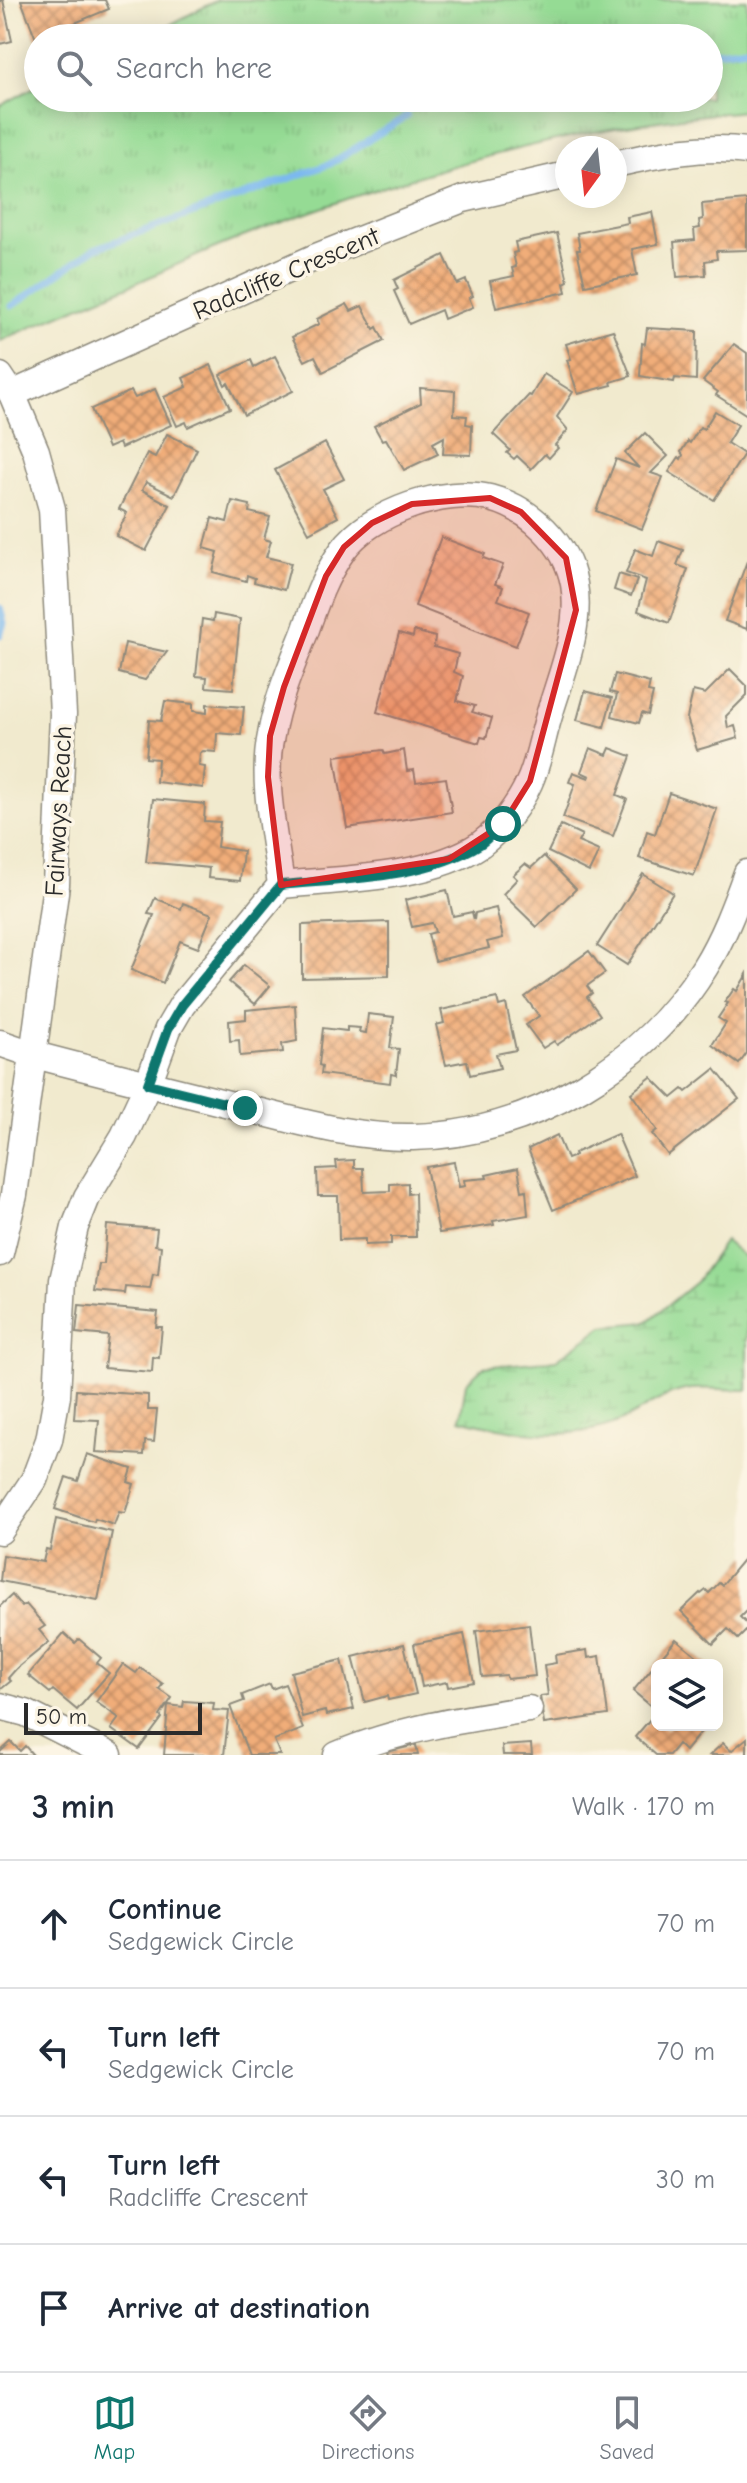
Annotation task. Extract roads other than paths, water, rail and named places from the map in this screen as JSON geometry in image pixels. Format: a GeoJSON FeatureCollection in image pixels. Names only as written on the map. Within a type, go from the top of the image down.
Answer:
{"type":"FeatureCollection","features":[{"type":"Feature","properties":{"kind":"street"},"geometry":{"type":"LineString","coordinates":[[627,161],[664,153],[747,151]]}},
{"type":"Feature","properties":{"kind":"street","name":"Radcliffe Crescent"},"geometry":{"type":"LineString","coordinates":[[6,385],[463,199],[555,178]]}},
{"type":"Feature","properties":{"kind":"street","name":"Fairways Reach"},"geometry":{"type":"LineString","coordinates":[[0,1253],[14,1195],[35,1055],[58,858],[63,714],[52,509],[36,451],[6,385]]}},
{"type":"Feature","properties":{"kind":"street"},"geometry":{"type":"LineString","coordinates":[[0,1531],[34,1480],[49,1440],[57,1396],[63,1280],[75,1227],[87,1197],[124,1136],[148,1084],[168,1029],[182,1005],[281,885],[419,868],[449,859],[480,844],[503,824],[530,781],[570,643],[576,610],[574,584],[566,558],[550,536],[521,512],[490,498],[453,496],[412,504],[372,523],[344,547],[326,576],[284,687],[270,736],[268,777],[281,885]]}},
{"type":"Feature","properties":{"kind":"street"},"geometry":{"type":"LineString","coordinates":[[0,1043],[35,1055],[326,1130],[414,1137],[466,1132],[534,1111],[591,1083],[639,1047],[673,1012],[705,968],[730,920],[747,873]]}},
{"type":"Feature","properties":{"kind":"street"},"geometry":{"type":"LineString","coordinates":[[0,1706],[26,1713],[109,1755]]}},
{"type":"Feature","properties":{"kind":"street"},"geometry":{"type":"LineString","coordinates":[[337,1755],[363,1744],[445,1722],[529,1709]]}},
{"type":"Feature","properties":{"kind":"waterway"},"geometry":{"type":"LineString","coordinates":[[723,50],[747,47]]}},
{"type":"Feature","properties":{"kind":"waterway"},"geometry":{"type":"LineString","coordinates":[[12,306],[94,249],[330,164],[407,116]]}},
{"type":"Feature","properties":{"kind":"waterway"},"geometry":{"type":"LineString","coordinates":[[0,608],[4,623],[0,635]]}}]}
